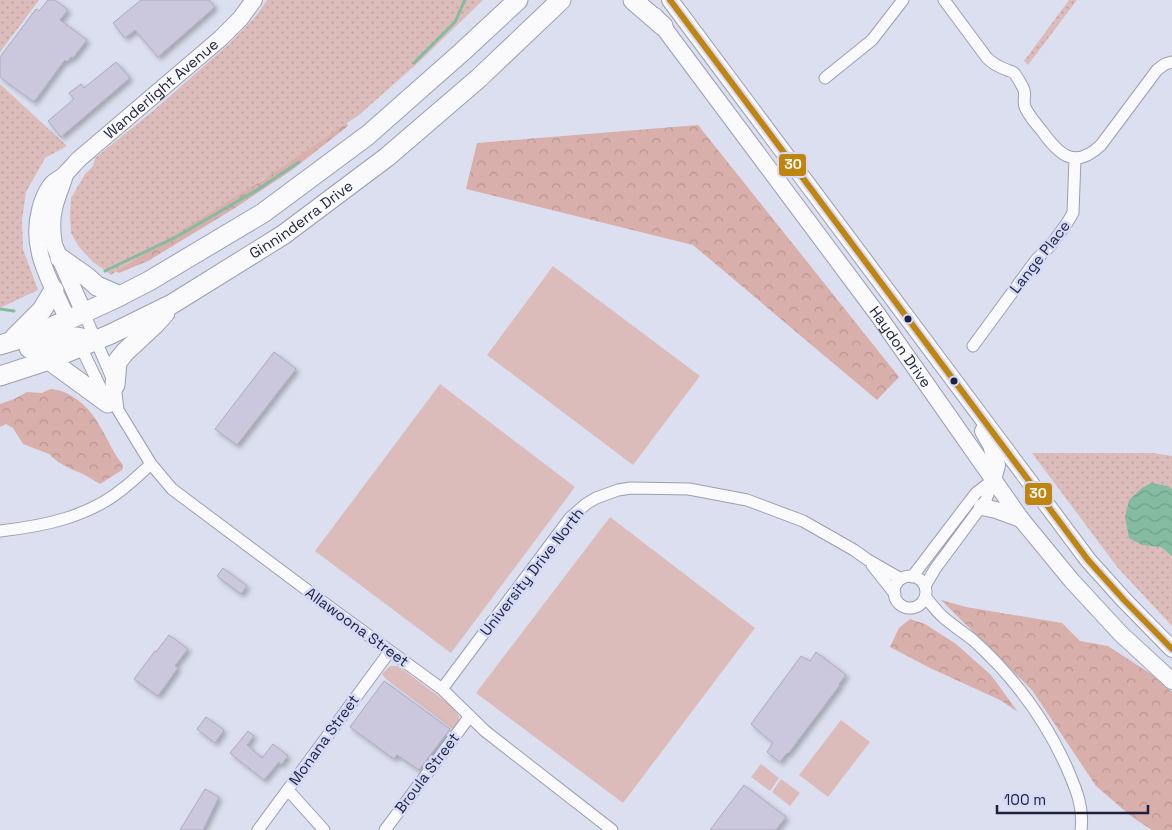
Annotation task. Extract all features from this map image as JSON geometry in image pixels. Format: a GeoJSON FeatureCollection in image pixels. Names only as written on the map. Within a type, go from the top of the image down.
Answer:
{"type":"FeatureCollection","features":[{"type":"Feature","properties":{"kind":"main road","name":"Wanderlight Avenue"},"geometry":{"type":"LineString","coordinates":[[76,317],[54,290],[40,256],[37,227],[41,207],[48,189],[55,180],[65,175],[80,159],[231,29],[254,0]]}},
{"type":"Feature","properties":{"kind":"main road","name":"Ginninderra Drive"},"geometry":{"type":"LineString","coordinates":[[3,348],[120,296],[264,213],[368,135],[518,0]]}},
{"type":"Feature","properties":{"kind":"main road","name":"Ginninderra Drive"},"geometry":{"type":"LineString","coordinates":[[0,376],[49,360],[172,304],[283,235],[387,157],[478,78],[561,0]]}},
{"type":"Feature","properties":{"kind":"main road"},"geometry":{"type":"LineString","coordinates":[[633,0],[663,26]]}},
{"type":"Feature","properties":{"kind":"main road","name":"Haydon Drive"},"geometry":{"type":"LineString","coordinates":[[643,0],[878,316],[1021,519],[1072,580],[1121,634],[1172,681]]}},
{"type":"Feature","properties":{"kind":"main road","name":"Haydon Drive"},"geometry":{"type":"LineString","coordinates":[[670,0],[1088,560],[1124,600],[1169,643]]}},
{"type":"Feature","properties":{"kind":"main road","name":"Wanderlight Avenue"},"geometry":{"type":"LineString","coordinates":[[65,175],[54,208],[52,226],[54,245],[60,258],[76,317]]}},
{"type":"Feature","properties":{"kind":"main road"},"geometry":{"type":"LineString","coordinates":[[60,258],[97,286],[120,296]]}},
{"type":"Feature","properties":{"kind":"main road"},"geometry":{"type":"LineString","coordinates":[[3,348],[42,310],[54,290]]}},
{"type":"Feature","properties":{"kind":"main road"},"geometry":{"type":"LineString","coordinates":[[115,385],[117,362],[172,304]]}},
{"type":"Feature","properties":{"kind":"main road"},"geometry":{"type":"LineString","coordinates":[[3,348],[55,339],[85,342]]}},
{"type":"Feature","properties":{"kind":"main road"},"geometry":{"type":"LineString","coordinates":[[49,360],[113,407]]}},
{"type":"Feature","properties":{"kind":"main road"},"geometry":{"type":"LineString","coordinates":[[959,386],[966,409],[980,425],[991,445],[997,465],[994,480]]}},
{"type":"Feature","properties":{"kind":"main road"},"geometry":{"type":"LineString","coordinates":[[994,480],[1002,475],[1016,474],[1033,486]]}},
{"type":"Feature","properties":{"kind":"main road"},"geometry":{"type":"LineString","coordinates":[[982,507],[1021,519]]}},
{"type":"Feature","properties":{"kind":"street"},"geometry":{"type":"LineString","coordinates":[[825,78],[872,40],[903,0]]}},
{"type":"Feature","properties":{"kind":"street"},"geometry":{"type":"LineString","coordinates":[[944,0],[987,58],[994,64],[1014,73],[1024,90],[1024,107],[1051,144],[1062,154],[1075,158],[1088,156],[1101,145],[1157,70],[1165,64],[1172,62]]}},
{"type":"Feature","properties":{"kind":"street","name":"Lange Place"},"geometry":{"type":"LineString","coordinates":[[973,346],[1036,260],[1051,245],[1073,213],[1075,158]]}},
{"type":"Feature","properties":{"kind":"street","name":"Allawoona Street"},"geometry":{"type":"LineString","coordinates":[[76,317],[113,407],[151,464],[172,489],[335,612],[442,689],[484,731],[612,830]]}},
{"type":"Feature","properties":{"kind":"street","name":"Wanderlight Avenue"},"geometry":{"type":"LineString","coordinates":[[76,317],[85,342]]}},
{"type":"Feature","properties":{"kind":"street","name":"Allawoona Street"},"geometry":{"type":"LineString","coordinates":[[85,342],[115,385],[113,407]]}},
{"type":"Feature","properties":{"kind":"street"},"geometry":{"type":"LineString","coordinates":[[0,531],[37,526],[80,513],[104,502],[124,488],[151,464]]}},
{"type":"Feature","properties":{"kind":"street"},"geometry":{"type":"LineString","coordinates":[[917,607],[924,601],[925,592],[935,569],[982,507],[994,480]]}},
{"type":"Feature","properties":{"kind":"street"},"geometry":{"type":"LineString","coordinates":[[994,480],[976,493],[906,578],[895,588],[894,594],[898,602],[905,607],[917,607],[941,616],[973,640],[1020,689],[1059,750],[1080,800],[1082,830]]}},
{"type":"Feature","properties":{"kind":"street","name":"University Drive North"},"geometry":{"type":"LineString","coordinates":[[442,689],[570,518],[596,498],[618,490],[631,488],[690,489],[747,500],[803,521],[868,560],[906,578]]}},
{"type":"Feature","properties":{"kind":"street","name":"University Drive North"},"geometry":{"type":"LineString","coordinates":[[868,560],[894,594]]}},
{"type":"Feature","properties":{"kind":"street"},"geometry":{"type":"LineString","coordinates":[[906,578],[920,580],[925,592],[941,616]]}},
{"type":"Feature","properties":{"kind":"street","name":"Monana Street"},"geometry":{"type":"LineString","coordinates":[[258,830],[390,651]]}},
{"type":"Feature","properties":{"kind":"street","name":"Broula Street"},"geometry":{"type":"LineString","coordinates":[[385,830],[470,716]]}},
{"type":"Feature","properties":{"kind":"street"},"geometry":{"type":"LineString","coordinates":[[288,790],[324,830]]}},
{"type":"Feature","properties":{"kind":"shaded area"},"geometry":{"type":"Polygon","coordinates":[[[0,0],[39,0],[0,52],[0,0]]]}},
{"type":"Feature","properties":{"kind":"shaded area"},"geometry":{"type":"Polygon","coordinates":[[[267,0],[483,0],[419,62],[359,115],[278,170],[111,275],[93,262],[79,247],[71,233],[71,198],[85,174],[93,166],[95,158],[153,111],[229,44],[256,16],[267,0]]]}},
{"type":"Feature","properties":{"kind":"shaded area"},"geometry":{"type":"Polygon","coordinates":[[[1069,0],[1077,0],[1028,65],[1024,61],[1069,0]]]}},
{"type":"Feature","properties":{"kind":"shaded area"},"geometry":{"type":"Polygon","coordinates":[[[0,84],[67,146],[45,158],[26,192],[22,220],[23,249],[38,290],[0,308],[0,84]]]}},
{"type":"Feature","properties":{"kind":"shaded area"},"geometry":{"type":"Polygon","coordinates":[[[553,266],[700,376],[633,465],[487,355],[553,266]]]}},
{"type":"Feature","properties":{"kind":"shaded area"},"geometry":{"type":"Polygon","coordinates":[[[440,384],[575,487],[451,653],[315,551],[440,384]]]}},
{"type":"Feature","properties":{"kind":"shaded area"},"geometry":{"type":"Polygon","coordinates":[[[1032,453],[1153,453],[1172,456],[1172,626],[1118,568],[1032,453]]]}},
{"type":"Feature","properties":{"kind":"shaded area"},"geometry":{"type":"Polygon","coordinates":[[[610,517],[755,628],[623,803],[476,693],[610,517]]]}},
{"type":"Feature","properties":{"kind":"shaded area"},"geometry":{"type":"Polygon","coordinates":[[[390,666],[401,668],[450,705],[459,716],[459,725],[457,724],[453,729],[385,678],[382,674],[390,666]]]}},
{"type":"Feature","properties":{"kind":"shaded area"},"geometry":{"type":"Polygon","coordinates":[[[841,720],[870,742],[828,797],[799,775],[841,720]]]}},
{"type":"Feature","properties":{"kind":"shaded area"},"geometry":{"type":"Polygon","coordinates":[[[761,764],[779,778],[770,791],[751,777],[761,764]]]}},
{"type":"Feature","properties":{"kind":"shaded area"},"geometry":{"type":"Polygon","coordinates":[[[781,779],[800,793],[790,806],[772,792],[781,779]]]}},
{"type":"Feature","properties":{"kind":"green space"},"geometry":{"type":"Polygon","coordinates":[[[342,117],[348,126],[292,170],[235,208],[148,261],[119,273],[89,254],[220,204],[265,179],[290,138],[342,117]]]}},
{"type":"Feature","properties":{"kind":"green space"},"geometry":{"type":"Polygon","coordinates":[[[698,125],[899,377],[877,400],[693,245],[466,189],[477,143],[698,125]]]}},
{"type":"Feature","properties":{"kind":"green space"},"geometry":{"type":"Polygon","coordinates":[[[50,389],[58,390],[73,397],[92,414],[123,465],[122,470],[100,484],[58,462],[49,454],[23,444],[13,428],[6,424],[0,427],[0,404],[27,392],[42,393],[50,389]]]}},
{"type":"Feature","properties":{"kind":"green space"},"geometry":{"type":"Polygon","coordinates":[[[941,600],[966,607],[1062,623],[1080,641],[1108,646],[1151,674],[1172,692],[1172,830],[1152,830],[1132,817],[1096,786],[1032,690],[941,600]]]}},
{"type":"Feature","properties":{"kind":"green space"},"geometry":{"type":"Polygon","coordinates":[[[910,619],[925,624],[956,644],[991,675],[1018,712],[1000,700],[930,668],[890,647],[899,628],[910,619]]]}},
{"type":"Feature","properties":{"kind":"water"},"geometry":{"type":"Polygon","coordinates":[[[1151,483],[1168,486],[1172,489],[1172,556],[1161,547],[1142,545],[1129,538],[1125,517],[1129,500],[1142,488],[1151,483]]]}},
{"type":"Feature","properties":{"kind":"building"},"geometry":{"type":"Polygon","coordinates":[[[48,0],[55,0],[68,10],[60,20],[87,40],[73,58],[71,57],[67,62],[65,60],[34,102],[0,77],[0,57],[36,9],[39,11],[48,0]]]}},
{"type":"Feature","properties":{"kind":"building"},"geometry":{"type":"Polygon","coordinates":[[[141,0],[209,0],[215,7],[158,57],[135,30],[125,38],[113,23],[141,0]]]}},
{"type":"Feature","properties":{"kind":"building"},"geometry":{"type":"Polygon","coordinates":[[[116,62],[130,78],[61,137],[48,121],[74,99],[69,93],[81,84],[84,88],[116,62]]]}},
{"type":"Feature","properties":{"kind":"building"},"geometry":{"type":"Polygon","coordinates":[[[274,352],[296,369],[237,445],[215,429],[274,352]]]}},
{"type":"Feature","properties":{"kind":"building"},"geometry":{"type":"Polygon","coordinates":[[[223,568],[247,586],[241,594],[217,576],[223,568]]]}},
{"type":"Feature","properties":{"kind":"building"},"geometry":{"type":"Polygon","coordinates":[[[169,635],[188,649],[175,666],[178,668],[158,696],[134,679],[169,635]]]}},
{"type":"Feature","properties":{"kind":"building"},"geometry":{"type":"Polygon","coordinates":[[[816,652],[846,675],[788,754],[780,762],[767,752],[773,743],[751,724],[801,656],[810,661],[816,652]]]}},
{"type":"Feature","properties":{"kind":"building"},"geometry":{"type":"Polygon","coordinates":[[[384,681],[450,729],[419,770],[397,755],[394,759],[350,727],[384,681]]]}},
{"type":"Feature","properties":{"kind":"building"},"geometry":{"type":"Polygon","coordinates":[[[206,717],[224,730],[215,743],[197,729],[206,717]]]}},
{"type":"Feature","properties":{"kind":"building"},"geometry":{"type":"Polygon","coordinates":[[[248,731],[254,736],[247,745],[262,758],[273,744],[288,756],[281,765],[279,762],[264,780],[230,753],[248,731]]]}},
{"type":"Feature","properties":{"kind":"building"},"geometry":{"type":"Polygon","coordinates":[[[744,785],[786,817],[776,830],[710,830],[744,785]]]}},
{"type":"Feature","properties":{"kind":"building"},"geometry":{"type":"Polygon","coordinates":[[[205,789],[219,797],[203,830],[180,830],[205,789]]]}},
{"type":"Feature","properties":{"kind":"waterway"},"geometry":{"type":"LineString","coordinates":[[414,63],[455,22],[465,0]]}},
{"type":"Feature","properties":{"kind":"waterway"},"geometry":{"type":"LineString","coordinates":[[105,271],[178,236],[257,190],[299,162]]}},
{"type":"Feature","properties":{"kind":"waterway"},"geometry":{"type":"LineString","coordinates":[[0,309],[14,311]]}},
{"type":"Feature","properties":{"kind":"transit line","name":"30"},"geometry":{"type":"LineString","coordinates":[[670,0],[1088,560],[1172,649]]}}]}
